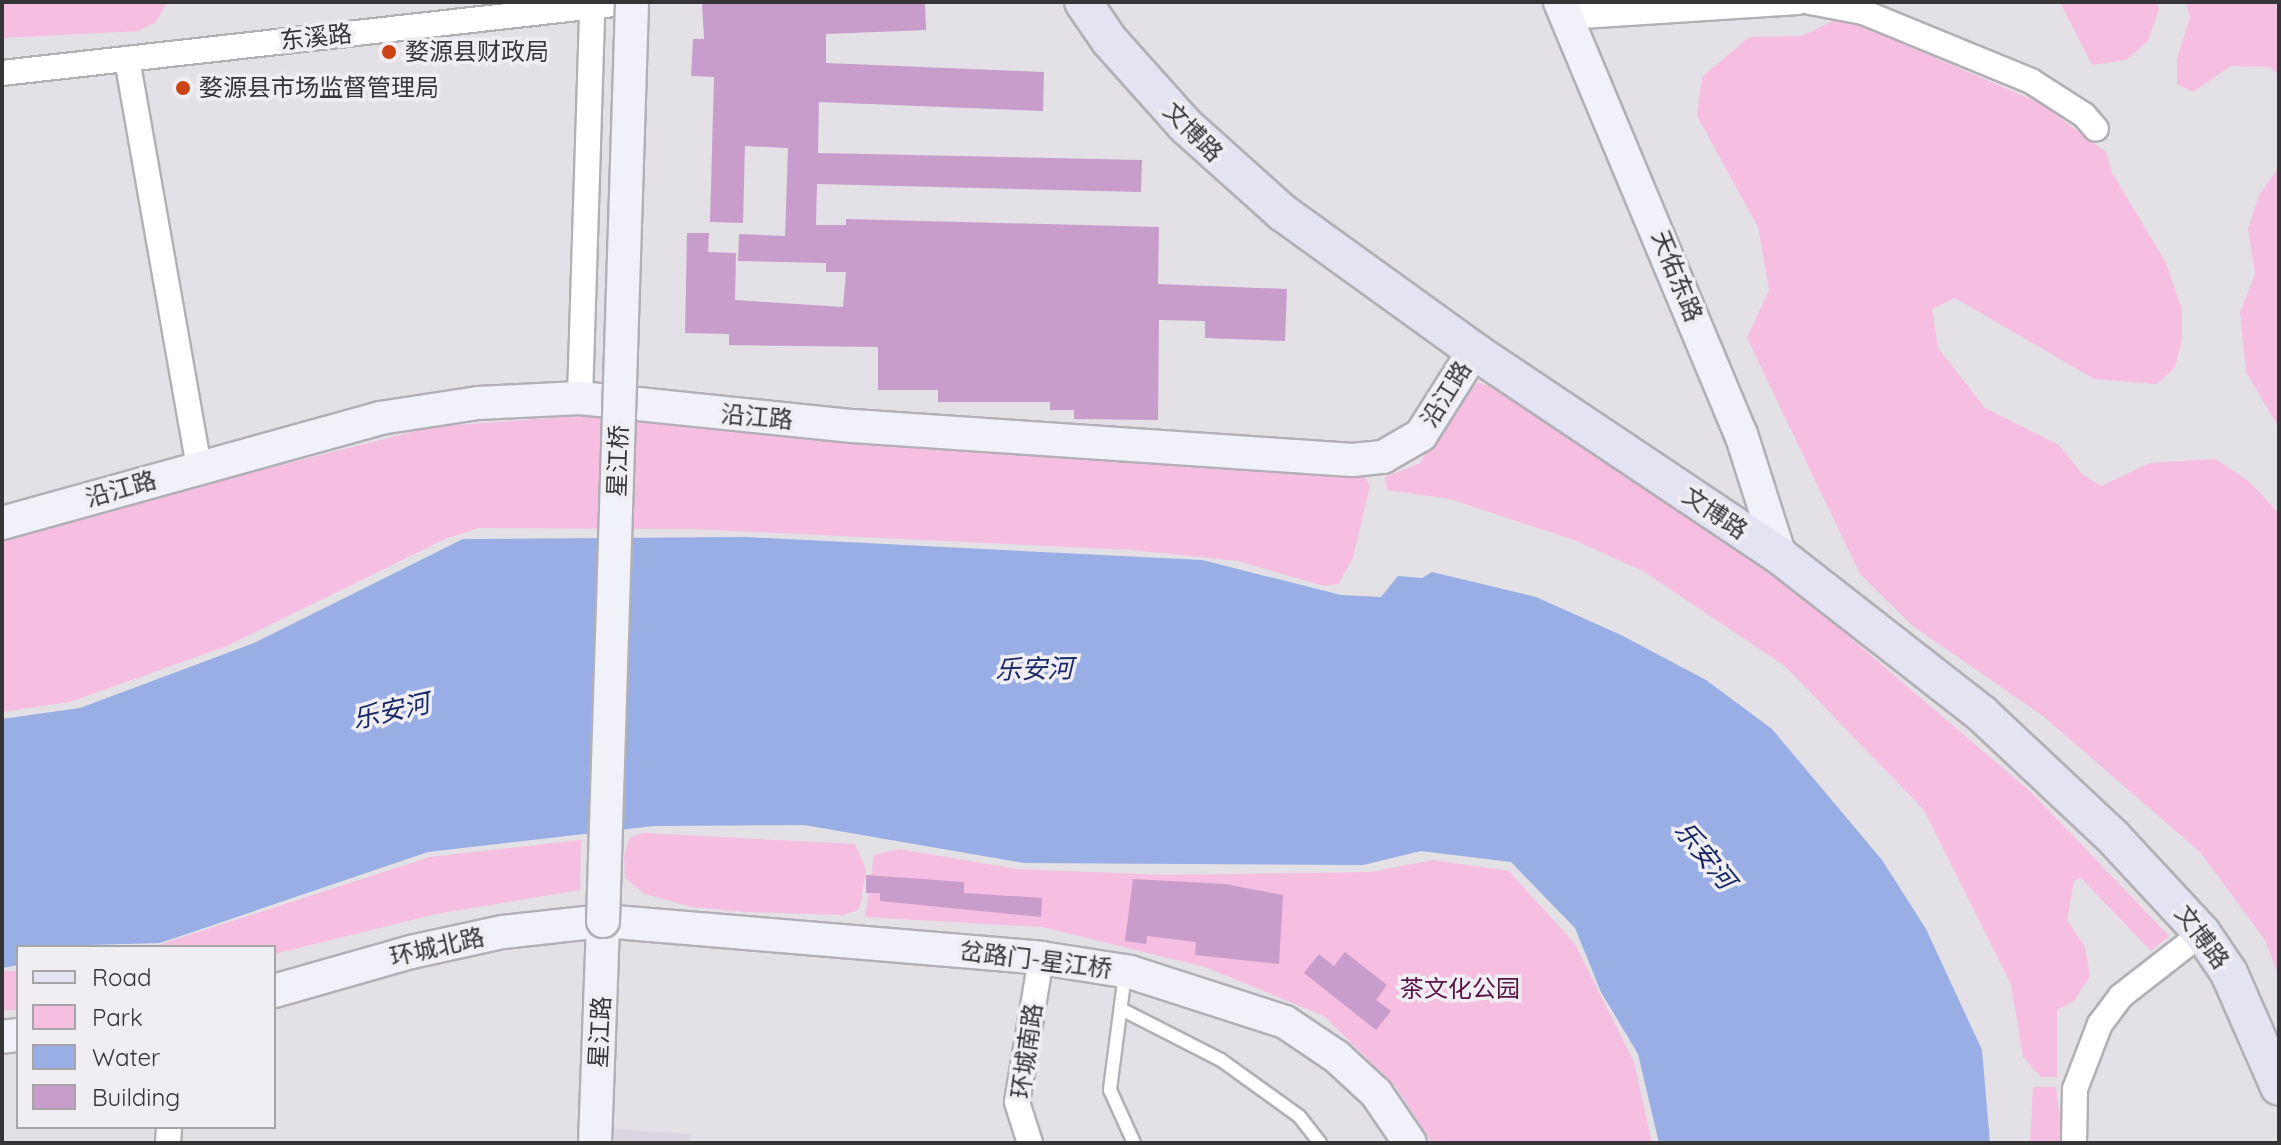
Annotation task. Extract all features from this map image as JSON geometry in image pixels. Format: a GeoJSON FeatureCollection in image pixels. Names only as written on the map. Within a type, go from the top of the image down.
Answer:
{"type":"FeatureCollection","features":[{"type":"Feature","properties":{"kind":"main road","name":"文博路"},"geometry":{"type":"LineString","coordinates":[[1083,2],[1145,83],[1230,169],[1474,351],[1780,556],[1982,714],[2112,836],[2202,933],[2229,973],[2279,1087]]}},
{"type":"Feature","properties":{"kind":"street","name":"东溪路"},"geometry":{"type":"LineString","coordinates":[[2,73],[632,2]]}},
{"type":"Feature","properties":{"kind":"street","name":"星江桥"},"geometry":{"type":"LineString","coordinates":[[603,921],[632,2]]}},
{"type":"Feature","properties":{"kind":"street"},"geometry":{"type":"LineString","coordinates":[[1563,10],[1798,2]]}},
{"type":"Feature","properties":{"kind":"street"},"geometry":{"type":"LineString","coordinates":[[1810,2],[1863,12],[2031,81],[2084,115],[2096,129]]}},
{"type":"Feature","properties":{"kind":"street"},"geometry":{"type":"LineString","coordinates":[[580,398],[592,6]]}},
{"type":"Feature","properties":{"kind":"street","name":"天佑东路"},"geometry":{"type":"LineString","coordinates":[[1563,10],[1741,434],[1780,556]]}},
{"type":"Feature","properties":{"kind":"street"},"geometry":{"type":"LineString","coordinates":[[127,59],[199,467]]}},
{"type":"Feature","properties":{"kind":"street","name":"沿江路"},"geometry":{"type":"LineString","coordinates":[[2,523],[199,467],[426,409],[580,398],[853,426],[1353,460],[1404,449],[1421,435],[1474,351]]}},
{"type":"Feature","properties":{"kind":"street","name":"岔路门-星江桥"},"geometry":{"type":"LineString","coordinates":[[603,921],[1041,958],[1125,971],[1285,1022],[1337,1057],[1376,1093],[1410,1143]]}},
{"type":"Feature","properties":{"kind":"street","name":"环城北路"},"geometry":{"type":"LineString","coordinates":[[276,990],[411,952],[503,932],[603,921]]}},
{"type":"Feature","properties":{"kind":"street","name":"星江路"},"geometry":{"type":"LineString","coordinates":[[595,1143],[603,921]]}},
{"type":"Feature","properties":{"kind":"street"},"geometry":{"type":"LineString","coordinates":[[2074,1143],[2075,1089],[2100,1024],[2121,996],[2202,933]]}},
{"type":"Feature","properties":{"kind":"street","name":"环城南路"},"geometry":{"type":"LineString","coordinates":[[1030,1143],[1017,1102],[1041,958]]}},
{"type":"Feature","properties":{"kind":"lane"},"geometry":{"type":"LineString","coordinates":[[1125,971],[1110,1090],[1134,1143]]}},
{"type":"Feature","properties":{"kind":"lane"},"geometry":{"type":"LineString","coordinates":[[1121,1009],[1221,1060],[1299,1116],[1320,1143]]}},
{"type":"Feature","properties":{"kind":"shaded area"},"geometry":{"type":"Polygon","coordinates":[[[615,1129],[690,1134],[690,1143],[614,1143],[615,1129]]]}},
{"type":"Feature","properties":{"kind":"green space"},"geometry":{"type":"Polygon","coordinates":[[[2,2],[167,3],[156,22],[139,31],[2,38],[2,2]]]}},
{"type":"Feature","properties":{"kind":"green space"},"geometry":{"type":"Polygon","coordinates":[[[2060,2],[2156,2],[2159,9],[2148,41],[2126,60],[2092,65],[2060,2]]]}},
{"type":"Feature","properties":{"kind":"green space"},"geometry":{"type":"Polygon","coordinates":[[[2186,2],[2279,2],[2279,76],[2269,67],[2231,66],[2193,92],[2177,84],[2177,59],[2190,18],[2186,2]]]}},
{"type":"Feature","properties":{"kind":"green space"},"geometry":{"type":"Polygon","coordinates":[[[1841,17],[2040,103],[2106,152],[2112,173],[2165,261],[2182,309],[2182,340],[2175,367],[2157,384],[2094,379],[1955,298],[1932,309],[1938,348],[1985,408],[2059,445],[2082,474],[2101,486],[2150,463],[2216,459],[2251,483],[2279,514],[2279,977],[2265,940],[2200,852],[2043,716],[1913,626],[1860,574],[1747,338],[1769,290],[1758,227],[1697,116],[1702,77],[1749,37],[1802,36],[1841,17]]]}},
{"type":"Feature","properties":{"kind":"green space"},"geometry":{"type":"Polygon","coordinates":[[[2279,167],[2279,428],[2246,372],[2240,312],[2255,274],[2248,229],[2259,195],[2279,167]]]}},
{"type":"Feature","properties":{"kind":"green space"},"geometry":{"type":"Polygon","coordinates":[[[1479,383],[1504,391],[1739,543],[2031,792],[2169,936],[2151,951],[2081,878],[2074,881],[2067,920],[2085,947],[2090,976],[2074,1001],[2057,1010],[2057,1077],[2041,1077],[2023,1057],[2011,984],[1924,810],[1785,666],[1643,571],[1574,540],[1450,499],[1387,490],[1385,477],[1420,463],[1458,393],[1479,383]]]}},
{"type":"Feature","properties":{"kind":"green space"},"geometry":{"type":"Polygon","coordinates":[[[577,416],[1364,474],[1370,486],[1353,558],[1338,584],[1324,586],[1238,561],[1132,550],[692,529],[479,528],[445,539],[227,646],[70,702],[2,712],[2,536],[431,427],[577,416]]]}},
{"type":"Feature","properties":{"kind":"green space"},"geometry":{"type":"Polygon","coordinates":[[[644,833],[855,844],[866,869],[858,910],[843,915],[746,912],[692,907],[645,894],[625,878],[624,856],[630,837],[644,833]]]}},
{"type":"Feature","properties":{"kind":"green space"},"geometry":{"type":"Polygon","coordinates":[[[581,840],[580,890],[436,914],[276,954],[276,945],[158,945],[430,857],[581,840]]]}},
{"type":"Feature","properties":{"kind":"green space","name":"茶文化公园"},"geometry":{"type":"Polygon","coordinates":[[[899,849],[1017,869],[1164,875],[1371,872],[1433,860],[1509,871],[1575,944],[1634,1062],[1652,1143],[1432,1143],[1396,1087],[1324,1016],[1205,967],[1042,927],[865,917],[874,855],[899,849]]]}},
{"type":"Feature","properties":{"kind":"green space"},"geometry":{"type":"Polygon","coordinates":[[[2,971],[16,971],[16,1010],[2,1010],[2,971]]]}},
{"type":"Feature","properties":{"kind":"green space"},"geometry":{"type":"Polygon","coordinates":[[[2033,1087],[2056,1087],[2063,1143],[2030,1143],[2033,1087]]]}},
{"type":"Feature","properties":{"kind":"water","name":"乐安河"},"geometry":{"type":"Polygon","coordinates":[[[745,537],[1202,560],[1341,595],[1381,597],[1398,576],[1422,578],[1432,572],[1536,597],[1621,635],[1706,680],[1772,729],[1882,860],[1926,929],[1982,1050],[1990,1143],[1659,1143],[1638,1054],[1601,992],[1575,928],[1511,862],[1421,851],[1363,865],[1024,863],[804,825],[654,826],[428,852],[160,943],[16,945],[16,965],[2,968],[2,719],[80,708],[254,643],[463,539],[745,537]]]}},
{"type":"Feature","properties":{"kind":"building"},"geometry":{"type":"Polygon","coordinates":[[[702,2],[925,2],[926,30],[826,34],[826,63],[1044,72],[1043,111],[819,102],[818,153],[1142,160],[1141,192],[817,184],[816,225],[846,225],[846,219],[1159,227],[1158,284],[1287,289],[1285,341],[1205,338],[1205,321],[1159,320],[1158,420],[1074,419],[1074,410],[1050,410],[1050,402],[938,402],[938,390],[878,390],[878,347],[729,345],[729,334],[685,333],[687,233],[709,233],[708,252],[736,253],[735,300],[843,307],[846,272],[826,272],[826,263],[738,261],[739,234],[785,236],[788,148],[745,146],[743,223],[710,222],[714,77],[691,76],[693,39],[704,39],[702,2]]]}},
{"type":"Feature","properties":{"kind":"building"},"geometry":{"type":"Polygon","coordinates":[[[866,875],[964,882],[964,893],[1042,898],[1041,917],[880,901],[880,893],[866,893],[866,875]]]}},
{"type":"Feature","properties":{"kind":"building"},"geometry":{"type":"Polygon","coordinates":[[[1133,879],[1225,884],[1283,895],[1279,964],[1195,955],[1196,942],[1147,936],[1146,944],[1125,941],[1133,879]]]}},
{"type":"Feature","properties":{"kind":"building"},"geometry":{"type":"Polygon","coordinates":[[[1345,952],[1387,985],[1376,1000],[1391,1011],[1376,1030],[1304,973],[1319,954],[1334,966],[1345,952]]]}},
{"type":"Feature","properties":{"kind":"place","name":"婺源县财政局"},"geometry":{"type":"Point","coordinates":[389,52]}},
{"type":"Feature","properties":{"kind":"place","name":"婺源县市场监督管理局"},"geometry":{"type":"Point","coordinates":[183,88]}}]}
